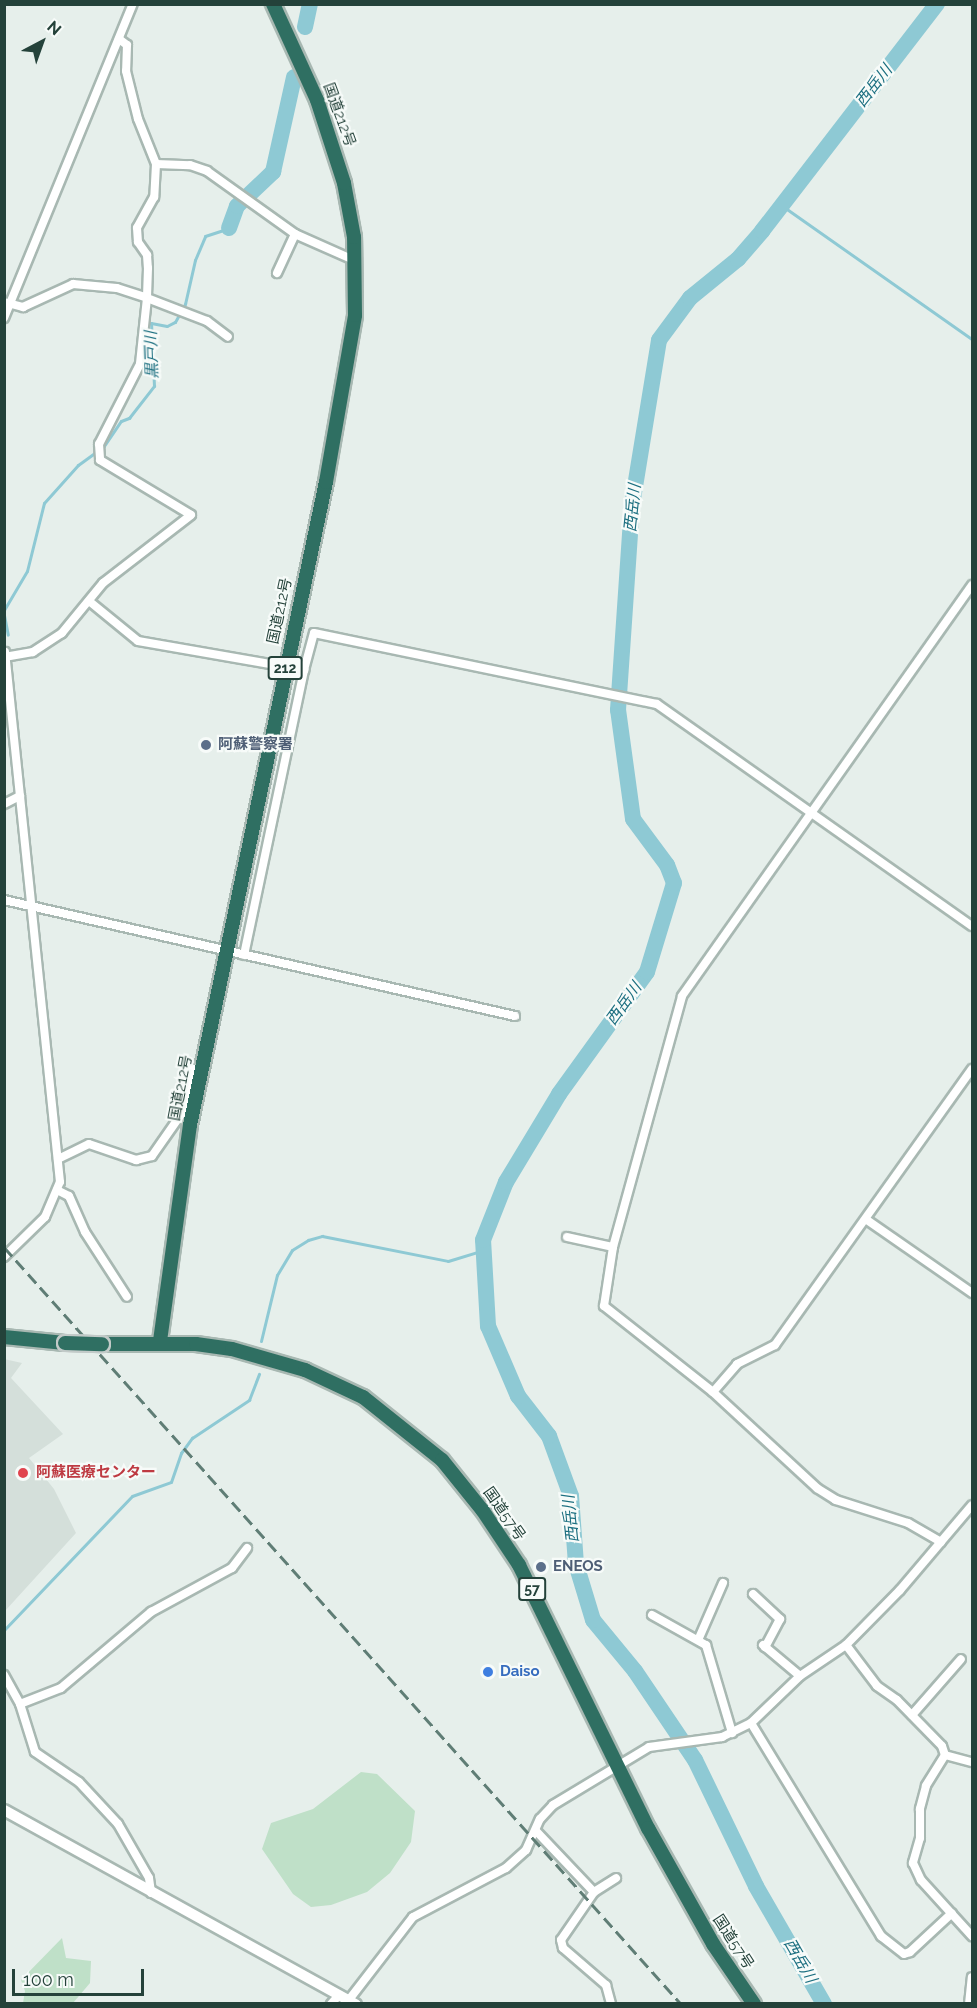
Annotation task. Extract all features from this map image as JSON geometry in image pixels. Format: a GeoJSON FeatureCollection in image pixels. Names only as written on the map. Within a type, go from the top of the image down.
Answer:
{"type":"FeatureCollection","features":[{"type":"Feature","properties":{"kind":"highway","name":"国道212号"},"geometry":{"type":"LineString","coordinates":[[160,1341],[201,1069],[224,950],[347,375],[355,315],[356,261],[344,183],[333,141],[273,4]]}},
{"type":"Feature","properties":{"kind":"highway","name":"国道57号"},"geometry":{"type":"LineString","coordinates":[[4,1337],[102,1344],[160,1341],[232,1349],[305,1370],[363,1397],[434,1454],[483,1510],[519,1565],[680,1887],[754,2004]]}},
{"type":"Feature","properties":{"kind":"street"},"geometry":{"type":"LineString","coordinates":[[4,318],[7,303],[133,4]]}},
{"type":"Feature","properties":{"kind":"street"},"geometry":{"type":"LineString","coordinates":[[5,656],[33,652],[62,633],[88,601],[121,567],[147,552],[191,515],[100,460],[99,444],[140,364],[148,268],[147,255],[138,242],[137,228],[154,197],[156,164],[138,119],[126,71],[127,45],[119,39]]}},
{"type":"Feature","properties":{"kind":"street"},"geometry":{"type":"LineString","coordinates":[[156,164],[190,165],[223,180],[295,234],[356,261]]}},
{"type":"Feature","properties":{"kind":"street"},"geometry":{"type":"LineString","coordinates":[[278,273],[295,234]]}},
{"type":"Feature","properties":{"kind":"street"},"geometry":{"type":"LineString","coordinates":[[7,303],[23,307],[73,284],[117,288],[187,312],[228,337]]}},
{"type":"Feature","properties":{"kind":"street"},"geometry":{"type":"LineString","coordinates":[[941,1542],[908,1523],[836,1500],[817,1488],[713,1392],[604,1306],[613,1247],[682,996],[972,585]]}},
{"type":"Feature","properties":{"kind":"street"},"geometry":{"type":"LineString","coordinates":[[88,601],[138,641],[304,670]]}},
{"type":"Feature","properties":{"kind":"street"},"geometry":{"type":"LineString","coordinates":[[244,955],[304,670],[314,633],[593,693],[630,697],[657,704],[972,927]]}},
{"type":"Feature","properties":{"kind":"street"},"geometry":{"type":"LineString","coordinates":[[4,651],[58,1159],[57,1190],[45,1217],[4,1257]]}},
{"type":"Feature","properties":{"kind":"street"},"geometry":{"type":"LineString","coordinates":[[4,804],[20,796]]}},
{"type":"Feature","properties":{"kind":"street"},"geometry":{"type":"LineString","coordinates":[[4,900],[515,1016]]}},
{"type":"Feature","properties":{"kind":"street"},"geometry":{"type":"LineString","coordinates":[[58,1159],[89,1144],[136,1160],[152,1156],[182,1113],[192,1069],[201,1069]]}},
{"type":"Feature","properties":{"kind":"street"},"geometry":{"type":"LineString","coordinates":[[713,1392],[737,1364],[775,1345],[867,1220],[972,1069]]}},
{"type":"Feature","properties":{"kind":"street"},"geometry":{"type":"LineString","coordinates":[[57,1190],[69,1196],[85,1232],[127,1297]]}},
{"type":"Feature","properties":{"kind":"street"},"geometry":{"type":"LineString","coordinates":[[867,1220],[972,1293]]}},
{"type":"Feature","properties":{"kind":"street"},"geometry":{"type":"LineString","coordinates":[[567,1237],[613,1247]]}},
{"type":"Feature","properties":{"kind":"street"},"geometry":{"type":"LineString","coordinates":[[4,1810],[343,2001],[413,1917],[506,1868],[526,1850],[537,1832],[540,1819],[553,1805],[649,1747],[703,1741],[732,1733],[750,1723],[800,1676],[846,1645],[972,1505]]}},
{"type":"Feature","properties":{"kind":"street"},"geometry":{"type":"LineString","coordinates":[[20,1704],[61,1688],[151,1612],[232,1569],[247,1548]]}},
{"type":"Feature","properties":{"kind":"street"},"geometry":{"type":"LineString","coordinates":[[699,1638],[723,1583]]}},
{"type":"Feature","properties":{"kind":"street"},"geometry":{"type":"LineString","coordinates":[[753,1594],[780,1619],[763,1646],[800,1676]]}},
{"type":"Feature","properties":{"kind":"street"},"geometry":{"type":"LineString","coordinates":[[652,1615],[699,1638],[706,1645],[732,1733]]}},
{"type":"Feature","properties":{"kind":"street"},"geometry":{"type":"LineString","coordinates":[[846,1645],[877,1686],[912,1715],[942,1746],[945,1755],[926,1786],[913,1863],[921,1880],[972,1936]]}},
{"type":"Feature","properties":{"kind":"street"},"geometry":{"type":"LineString","coordinates":[[912,1715],[961,1659]]}},
{"type":"Feature","properties":{"kind":"street"},"geometry":{"type":"LineString","coordinates":[[4,1675],[20,1704],[35,1752],[79,1782],[118,1824],[149,1878],[151,1893]]}},
{"type":"Feature","properties":{"kind":"street"},"geometry":{"type":"LineString","coordinates":[[750,1723],[881,1936],[904,1954],[910,1952],[952,1912]]}},
{"type":"Feature","properties":{"kind":"street"},"geometry":{"type":"LineString","coordinates":[[945,1755],[972,1762]]}},
{"type":"Feature","properties":{"kind":"street"},"geometry":{"type":"LineString","coordinates":[[537,1832],[594,1892]]}},
{"type":"Feature","properties":{"kind":"street"},"geometry":{"type":"LineString","coordinates":[[611,2004],[606,1985],[563,1948],[561,1940],[594,1892],[616,1878]]}},
{"type":"Feature","properties":{"kind":"street"},"geometry":{"type":"LineString","coordinates":[[968,2003],[972,1977]]}},
{"type":"Feature","properties":{"kind":"shaded area","name":"阿蘇医療センター"},"geometry":{"type":"Polygon","coordinates":[[[4,1359],[22,1363],[11,1378],[63,1434],[29,1458],[54,1489],[76,1533],[5,1611],[4,1359]]]}},
{"type":"Feature","properties":{"kind":"green space"},"geometry":{"type":"Polygon","coordinates":[[[361,1772],[377,1774],[415,1811],[411,1842],[390,1873],[367,1892],[331,1905],[311,1907],[293,1894],[262,1849],[271,1823],[313,1809],[361,1772]]]}},
{"type":"Feature","properties":{"kind":"green space"},"geometry":{"type":"Polygon","coordinates":[[[62,1938],[66,1958],[91,1961],[90,1983],[73,2003],[23,2003],[25,1991],[21,1980],[62,1938]]]}},
{"type":"Feature","properties":{"kind":"waterway","name":"黒戸川"},"geometry":{"type":"LineString","coordinates":[[305,27],[310,4]]}},
{"type":"Feature","properties":{"kind":"waterway","name":"西岳川"},"geometry":{"type":"LineString","coordinates":[[824,2004],[756,1886],[695,1760],[635,1671],[593,1620],[576,1564],[571,1496],[549,1436],[518,1396],[488,1326],[483,1240],[506,1182],[559,1094],[647,972],[674,883],[667,865],[633,819],[618,710],[632,505],[659,340],[690,298],[738,259],[762,231],[937,4]]}},
{"type":"Feature","properties":{"kind":"waterway","name":"黒戸川"},"geometry":{"type":"LineString","coordinates":[[229,228],[237,206],[273,172],[294,77]]}},
{"type":"Feature","properties":{"kind":"waterway"},"geometry":{"type":"LineString","coordinates":[[781,205],[972,339]]}},
{"type":"Feature","properties":{"kind":"waterway","name":"黒戸川"},"geometry":{"type":"LineString","coordinates":[[4,610],[27,571],[44,503],[78,465],[104,446],[121,421],[129,418],[154,386],[151,323],[167,326],[175,322],[185,304],[195,260],[205,236],[229,228]]}},
{"type":"Feature","properties":{"kind":"waterway","name":"黒戸川"},"geometry":{"type":"LineString","coordinates":[[4,615],[8,635]]}},
{"type":"Feature","properties":{"kind":"waterway"},"geometry":{"type":"LineString","coordinates":[[261,1341],[277,1275],[292,1250],[308,1240],[322,1236],[448,1261],[484,1250]]}},
{"type":"Feature","properties":{"kind":"waterway"},"geometry":{"type":"LineString","coordinates":[[4,1630],[132,1496],[171,1482],[181,1453],[192,1438],[249,1400],[259,1374]]}},
{"type":"Feature","properties":{"kind":"railway"},"geometry":{"type":"LineString","coordinates":[[4,1247],[681,2004]]}},
{"type":"Feature","properties":{"kind":"place","name":"阿蘇警察署"},"geometry":{"type":"Point","coordinates":[206,745]}},
{"type":"Feature","properties":{"kind":"place","name":"阿蘇医療センター"},"geometry":{"type":"Point","coordinates":[23,1473]}},
{"type":"Feature","properties":{"kind":"place","name":"ENEOS"},"geometry":{"type":"Point","coordinates":[541,1567]}},
{"type":"Feature","properties":{"kind":"place","name":"Daiso"},"geometry":{"type":"Point","coordinates":[488,1672]}}]}
